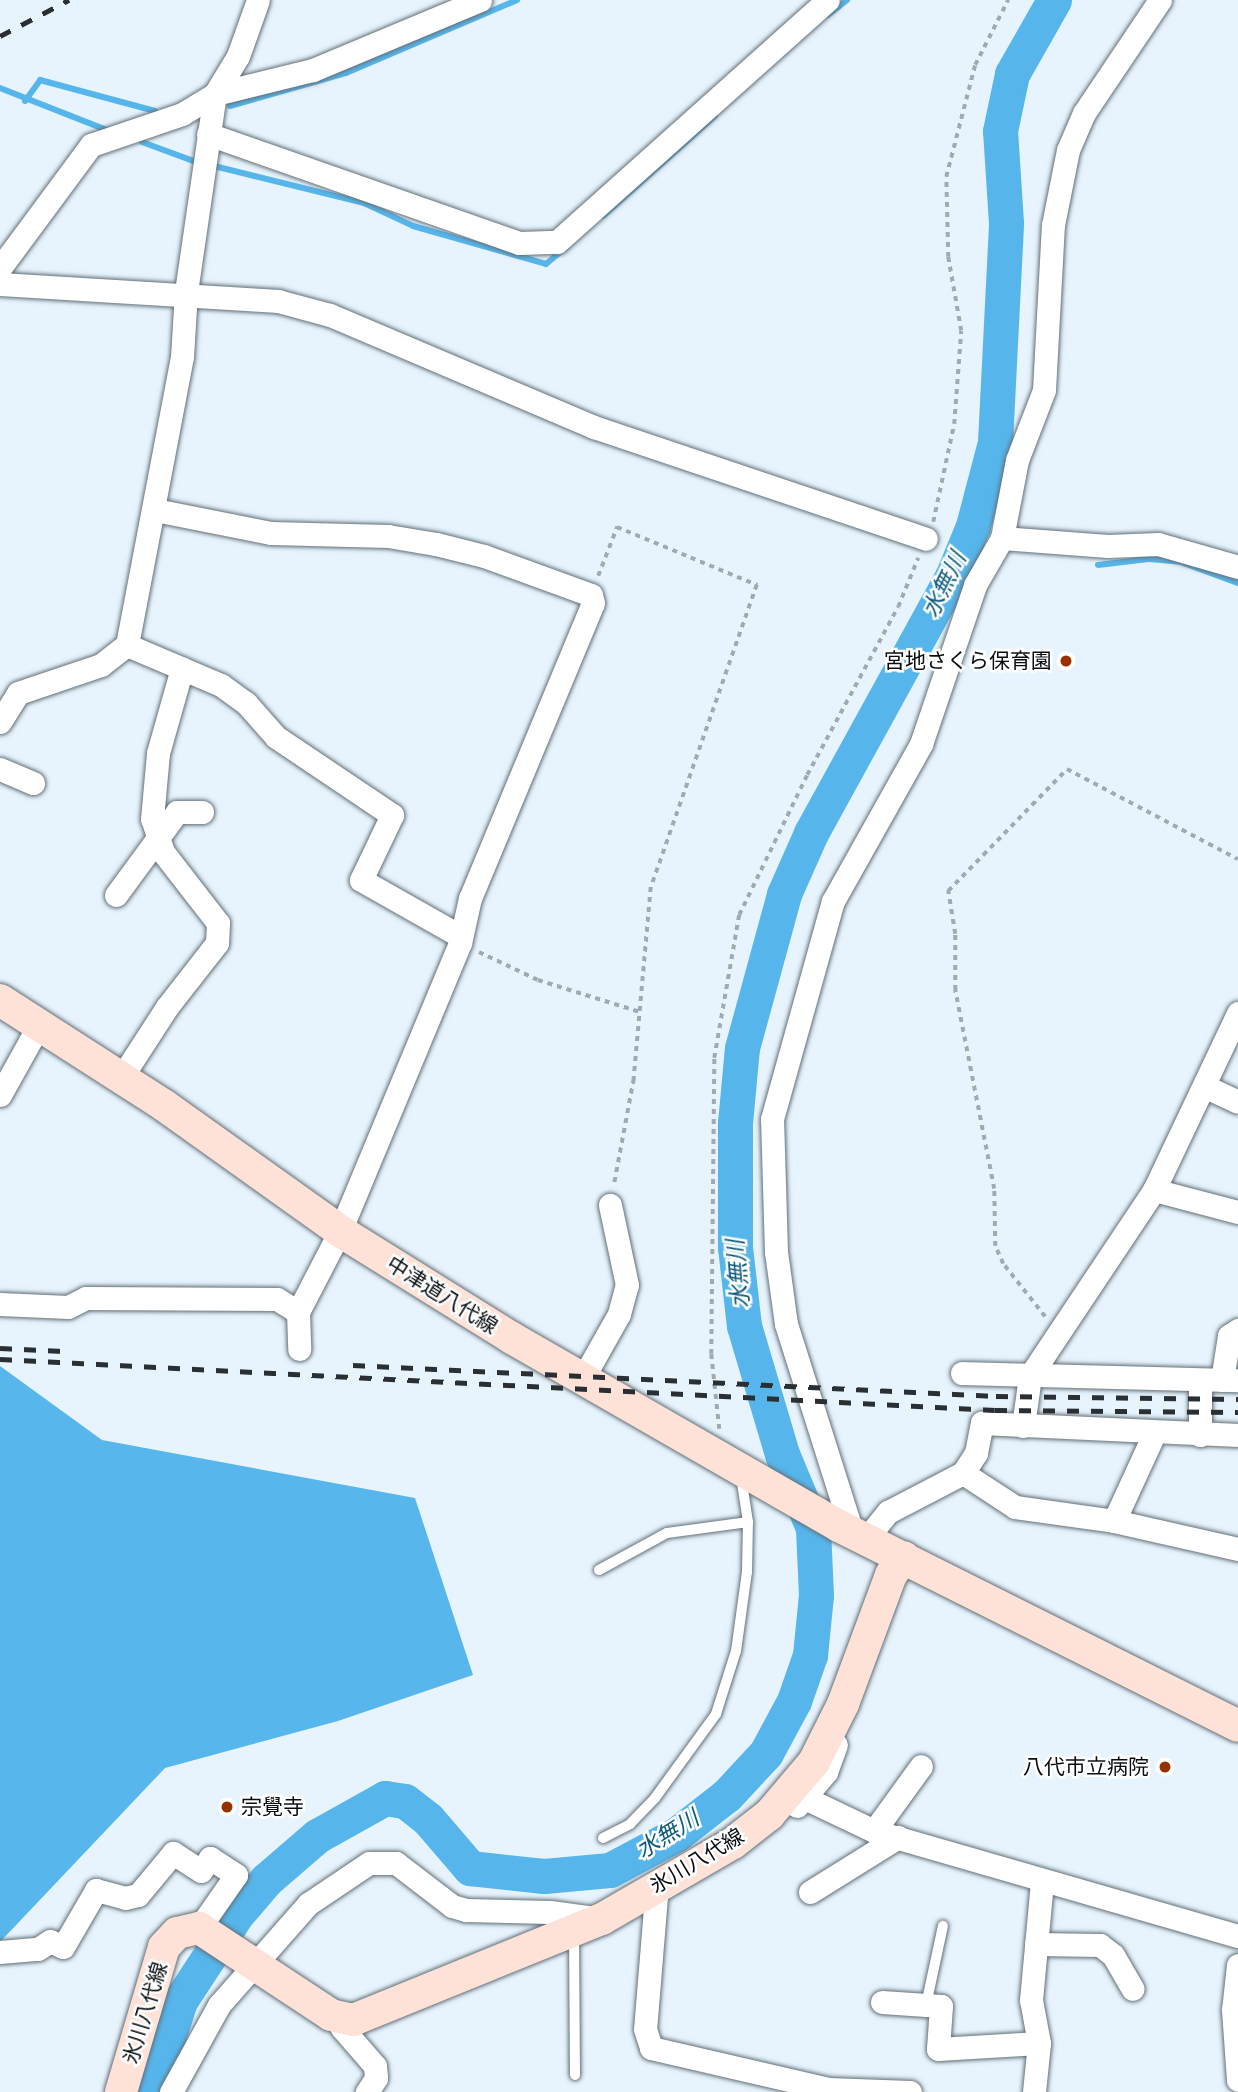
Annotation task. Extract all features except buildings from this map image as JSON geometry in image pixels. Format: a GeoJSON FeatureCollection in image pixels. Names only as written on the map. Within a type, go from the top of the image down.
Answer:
{"type":"FeatureCollection","features":[{"type":"Feature","properties":{"kind":"main road","name":"中津道八代線"},"geometry":{"type":"LineString","coordinates":[[0,1000],[121,1078],[340,1231],[583,1378],[852,1532],[904,1557]]}},
{"type":"Feature","properties":{"kind":"main road","name":"氷川八代線"},"geometry":{"type":"LineString","coordinates":[[341,2020],[366,2018],[588,1925],[733,1843],[794,1789],[832,1725],[891,1575],[904,1557]]}},
{"type":"Feature","properties":{"kind":"main road"},"geometry":{"type":"LineString","coordinates":[[904,1557],[1238,1726]]}},
{"type":"Feature","properties":{"kind":"main road","name":"氷川八代線"},"geometry":{"type":"LineString","coordinates":[[121,2092],[164,1947],[177,1933],[204,1930]]}},
{"type":"Feature","properties":{"kind":"main road"},"geometry":{"type":"LineString","coordinates":[[204,1930],[341,2020]]}},
{"type":"Feature","properties":{"kind":"street"},"geometry":{"type":"LineString","coordinates":[[0,722],[18,693],[101,665],[127,645],[155,510],[182,357],[186,292],[215,94],[238,56],[258,0]]}},
{"type":"Feature","properties":{"kind":"street"},"geometry":{"type":"LineString","coordinates":[[0,268],[91,145],[182,114],[215,94],[313,70],[480,0]]}},
{"type":"Feature","properties":{"kind":"street"},"geometry":{"type":"LineString","coordinates":[[208,134],[519,243],[557,242],[828,0]]}},
{"type":"Feature","properties":{"kind":"street"},"geometry":{"type":"LineString","coordinates":[[1160,0],[1084,113],[1068,149],[1054,225],[1045,379],[1017,460],[1002,538],[975,585],[921,744],[833,901],[772,1119],[776,1252],[786,1324],[852,1532],[963,1474],[976,1453],[982,1423],[1154,1434],[1238,1435]]}},
{"type":"Feature","properties":{"kind":"street"},"geometry":{"type":"LineString","coordinates":[[0,284],[186,292],[278,301],[330,315],[594,427],[926,539]]}},
{"type":"Feature","properties":{"kind":"street"},"geometry":{"type":"LineString","coordinates":[[155,510],[271,533],[388,536],[436,544],[484,556],[591,595],[593,603],[470,898],[460,940],[340,1231],[298,1312],[299,1349]]}},
{"type":"Feature","properties":{"kind":"street"},"geometry":{"type":"LineString","coordinates":[[1002,538],[1108,546],[1158,544],[1238,567]]}},
{"type":"Feature","properties":{"kind":"street"},"geometry":{"type":"LineString","coordinates":[[127,645],[221,685],[246,703],[276,737],[392,815],[361,880],[460,940]]}},
{"type":"Feature","properties":{"kind":"street"},"geometry":{"type":"LineString","coordinates":[[121,1078],[167,1007],[217,943],[218,923],[163,852],[152,819],[158,753],[182,668]]}},
{"type":"Feature","properties":{"kind":"street"},"geometry":{"type":"LineString","coordinates":[[0,769],[33,783]]}},
{"type":"Feature","properties":{"kind":"street"},"geometry":{"type":"LineString","coordinates":[[116,895],[177,812],[202,811]]}},
{"type":"Feature","properties":{"kind":"street"},"geometry":{"type":"LineString","coordinates":[[1023,1426],[1030,1376],[1154,1190],[1236,1023]]}},
{"type":"Feature","properties":{"kind":"street"},"geometry":{"type":"LineString","coordinates":[[0,1095],[39,1025]]}},
{"type":"Feature","properties":{"kind":"street"},"geometry":{"type":"LineString","coordinates":[[1206,1087],[1238,1101]]}},
{"type":"Feature","properties":{"kind":"street"},"geometry":{"type":"LineString","coordinates":[[1154,1190],[1238,1212]]}},
{"type":"Feature","properties":{"kind":"street"},"geometry":{"type":"LineString","coordinates":[[583,1378],[620,1314],[627,1285],[610,1205]]}},
{"type":"Feature","properties":{"kind":"street"},"geometry":{"type":"LineString","coordinates":[[0,1304],[68,1307],[86,1298],[276,1298],[298,1312]]}},
{"type":"Feature","properties":{"kind":"street"},"geometry":{"type":"LineString","coordinates":[[1200,1435],[1220,1380],[1229,1336],[1238,1330]]}},
{"type":"Feature","properties":{"kind":"street"},"geometry":{"type":"LineString","coordinates":[[962,1373],[1220,1380]]}},
{"type":"Feature","properties":{"kind":"street"},"geometry":{"type":"LineString","coordinates":[[1114,1521],[1154,1434]]}},
{"type":"Feature","properties":{"kind":"street"},"geometry":{"type":"LineString","coordinates":[[963,1474],[1015,1507],[1114,1521],[1238,1549]]}},
{"type":"Feature","properties":{"kind":"street"},"geometry":{"type":"LineString","coordinates":[[733,1843],[769,1827],[807,1799],[836,1749],[832,1725]]}},
{"type":"Feature","properties":{"kind":"street"},"geometry":{"type":"LineString","coordinates":[[874,1831],[921,1766]]}},
{"type":"Feature","properties":{"kind":"street"},"geometry":{"type":"LineString","coordinates":[[807,1799],[874,1831],[898,1836],[1042,1882],[1238,1936]]}},
{"type":"Feature","properties":{"kind":"street"},"geometry":{"type":"LineString","coordinates":[[810,1892],[898,1836]]}},
{"type":"Feature","properties":{"kind":"street"},"geometry":{"type":"LineString","coordinates":[[0,1952],[38,1949],[50,1941],[63,1947],[96,1890],[125,1898],[138,1895],[173,1853],[201,1871],[210,1858],[236,1875],[204,1930]]}},
{"type":"Feature","properties":{"kind":"street"},"geometry":{"type":"LineString","coordinates":[[171,2092],[219,2005],[253,1962],[308,1904],[357,1869],[382,1860],[396,1863],[452,1906],[466,1910],[550,1912],[588,1925]]}},
{"type":"Feature","properties":{"kind":"street"},"geometry":{"type":"LineString","coordinates":[[1034,2092],[1039,2043],[1031,2000],[1042,1882]]}},
{"type":"Feature","properties":{"kind":"street"},"geometry":{"type":"LineString","coordinates":[[657,1884],[645,2029],[650,2048],[828,2089],[910,2092]]}},
{"type":"Feature","properties":{"kind":"street"},"geometry":{"type":"LineString","coordinates":[[1037,1944],[1100,1945],[1114,1955],[1133,1989]]}},
{"type":"Feature","properties":{"kind":"street"},"geometry":{"type":"LineString","coordinates":[[1238,1965],[1233,2010],[1238,2080]]}},
{"type":"Feature","properties":{"kind":"street"},"geometry":{"type":"LineString","coordinates":[[882,2002],[941,2006],[938,2049],[1039,2043]]}},
{"type":"Feature","properties":{"kind":"street"},"geometry":{"type":"LineString","coordinates":[[341,2020],[342,2028],[375,2066],[376,2078],[367,2092]]}},
{"type":"Feature","properties":{"kind":"lane"},"geometry":{"type":"LineString","coordinates":[[603,1838],[630,1824],[655,1798],[716,1714],[736,1651],[748,1522],[745,1469]]}},
{"type":"Feature","properties":{"kind":"lane"},"geometry":{"type":"LineString","coordinates":[[599,1570],[667,1533],[748,1522]]}},
{"type":"Feature","properties":{"kind":"lane"},"geometry":{"type":"LineString","coordinates":[[575,2074],[588,1925]]}},
{"type":"Feature","properties":{"kind":"lane"},"geometry":{"type":"LineString","coordinates":[[926,2005],[943,1926]]}},
{"type":"Feature","properties":{"kind":"path"},"geometry":{"type":"LineString","coordinates":[[745,1469],[718,1427],[711,1354],[713,1058],[739,915],[807,775],[898,607],[937,512],[954,424],[961,331],[948,257],[946,177],[975,65],[1008,0]]}},
{"type":"Feature","properties":{"kind":"path"},"geometry":{"type":"LineString","coordinates":[[591,595],[617,527],[757,585],[651,887],[634,1079],[610,1205]]}},
{"type":"Feature","properties":{"kind":"path"},"geometry":{"type":"LineString","coordinates":[[1058,1336],[1003,1264],[996,1246],[994,1189],[955,990],[956,934],[948,891],[1067,769],[1238,859]]}},
{"type":"Feature","properties":{"kind":"path"},"geometry":{"type":"LineString","coordinates":[[460,940],[538,980],[640,1012]]}},
{"type":"Feature","properties":{"kind":"shaded area"},"geometry":{"type":"Polygon","coordinates":[[[0,1366],[102,1440],[415,1498],[473,1675],[338,1721],[165,1768],[0,1942],[0,1366]]]}},
{"type":"Feature","properties":{"kind":"waterway"},"geometry":{"type":"LineString","coordinates":[[230,106],[346,73],[517,0]]}},
{"type":"Feature","properties":{"kind":"waterway"},"geometry":{"type":"LineString","coordinates":[[828,15],[847,0]]}},
{"type":"Feature","properties":{"kind":"waterway","name":"水無川"},"geometry":{"type":"LineString","coordinates":[[151,2092],[180,2001],[237,1914],[266,1880],[317,1836],[385,1798],[405,1801],[428,1819],[470,1868],[544,1876],[610,1870],[677,1834],[727,1795],[766,1753],[794,1701],[810,1655],[816,1595],[813,1528],[782,1454],[744,1326],[735,1247],[735,1123],[742,1048],[784,894],[811,833],[952,577],[973,526],[995,442],[1006,223],[1000,131],[1012,74],[1054,0]]}},
{"type":"Feature","properties":{"kind":"waterway"},"geometry":{"type":"LineString","coordinates":[[25,101],[40,80],[155,111]]}},
{"type":"Feature","properties":{"kind":"waterway"},"geometry":{"type":"LineString","coordinates":[[0,88],[109,131]]}},
{"type":"Feature","properties":{"kind":"waterway"},"geometry":{"type":"LineString","coordinates":[[603,216],[715,116]]}},
{"type":"Feature","properties":{"kind":"waterway"},"geometry":{"type":"LineString","coordinates":[[142,142],[199,163]]}},
{"type":"Feature","properties":{"kind":"waterway"},"geometry":{"type":"LineString","coordinates":[[210,165],[364,203],[413,226],[546,264],[566,247]]}},
{"type":"Feature","properties":{"kind":"waterway"},"geometry":{"type":"LineString","coordinates":[[973,526],[985,530]]}},
{"type":"Feature","properties":{"kind":"waterway"},"geometry":{"type":"LineString","coordinates":[[1098,565],[1149,559],[1181,562],[1238,583]]}},
{"type":"Feature","properties":{"kind":"railway"},"geometry":{"type":"LineString","coordinates":[[0,36],[69,0]]}},
{"type":"Feature","properties":{"kind":"railway"},"geometry":{"type":"LineString","coordinates":[[0,1348],[63,1351]]}},
{"type":"Feature","properties":{"kind":"railway"},"geometry":{"type":"LineString","coordinates":[[0,1359],[995,1410],[1238,1412]]}},
{"type":"Feature","properties":{"kind":"railway"},"geometry":{"type":"LineString","coordinates":[[353,1365],[996,1396],[1238,1399]]}},
{"type":"Feature","properties":{"kind":"place","name":"宮地さくら保育園"},"geometry":{"type":"Point","coordinates":[1066,661]}},
{"type":"Feature","properties":{"kind":"place","name":"八代市立病院"},"geometry":{"type":"Point","coordinates":[1165,1767]}},
{"type":"Feature","properties":{"kind":"place","name":"宗覺寺"},"geometry":{"type":"Point","coordinates":[227,1807]}}]}
